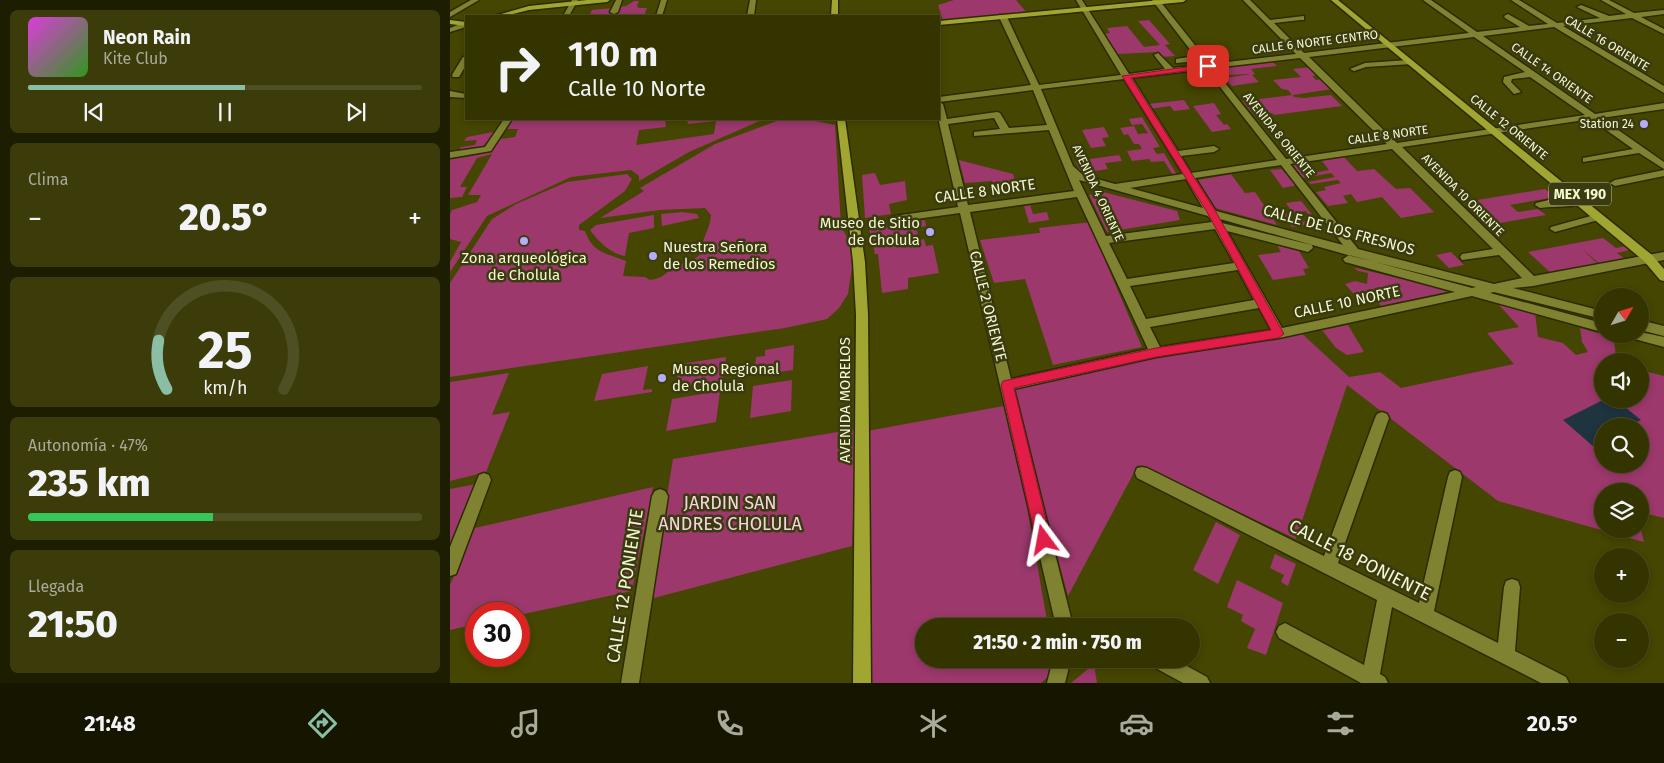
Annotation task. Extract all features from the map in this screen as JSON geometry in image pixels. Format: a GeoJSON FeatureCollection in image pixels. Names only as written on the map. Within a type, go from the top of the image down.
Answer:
{"type":"FeatureCollection","features":[{"type":"Feature","properties":{"kind":"main road"},"geometry":{"type":"LineString","coordinates":[[502,15],[529,8],[607,0]]}},
{"type":"Feature","properties":{"kind":"main road"},"geometry":{"type":"LineString","coordinates":[[835,0],[835,15]]}},
{"type":"Feature","properties":{"kind":"main road"},"geometry":{"type":"LineString","coordinates":[[940,24],[1156,1],[1183,0]]}},
{"type":"Feature","properties":{"kind":"main road","name":"CALLE 12 ORIENTE"},"geometry":{"type":"LineString","coordinates":[[1334,0],[1391,44],[1409,62],[1659,259],[1664,277]]}},
{"type":"Feature","properties":{"kind":"main road","name":"CALLE 12 ORIENTE"},"geometry":{"type":"LineString","coordinates":[[1341,0],[1598,217],[1659,259]]}},
{"type":"Feature","properties":{"kind":"main road"},"geometry":{"type":"LineString","coordinates":[[450,22],[465,25]]}},
{"type":"Feature","properties":{"kind":"main road","name":"AVENIDA MORELOS"},"geometry":{"type":"LineString","coordinates":[[842,120],[860,262],[862,315],[862,683]]}},
{"type":"Feature","properties":{"kind":"street"},"geometry":{"type":"LineString","coordinates":[[450,15],[476,0]]}},
{"type":"Feature","properties":{"kind":"street"},"geometry":{"type":"LineString","coordinates":[[614,12],[619,0]]}},
{"type":"Feature","properties":{"kind":"street"},"geometry":{"type":"LineString","coordinates":[[658,15],[664,0]]}},
{"type":"Feature","properties":{"kind":"street"},"geometry":{"type":"LineString","coordinates":[[751,15],[753,0]]}},
{"type":"Feature","properties":{"kind":"street"},"geometry":{"type":"LineString","coordinates":[[1079,0],[1212,212],[1278,334]]}},
{"type":"Feature","properties":{"kind":"street","name":"AVENIDA 10 ORIENTE"},"geometry":{"type":"LineString","coordinates":[[1246,0],[1533,282]]}},
{"type":"Feature","properties":{"kind":"street","name":"CALLE 14 ORIENTE"},"geometry":{"type":"LineString","coordinates":[[1426,0],[1664,166]]}},
{"type":"Feature","properties":{"kind":"street","name":"CALLE 16 ORIENTE"},"geometry":{"type":"LineString","coordinates":[[1514,0],[1664,90]]}},
{"type":"Feature","properties":{"kind":"street"},"geometry":{"type":"LineString","coordinates":[[1604,0],[1664,32]]}},
{"type":"Feature","properties":{"kind":"street","name":"AVENIDA 8 ORIENTE"},"geometry":{"type":"LineString","coordinates":[[1156,1],[1286,163],[1363,263]]}},
{"type":"Feature","properties":{"kind":"street"},"geometry":{"type":"LineString","coordinates":[[567,15],[574,2]]}},
{"type":"Feature","properties":{"kind":"street"},"geometry":{"type":"LineString","coordinates":[[1581,6],[1609,19]]}},
{"type":"Feature","properties":{"kind":"street","name":"CALLE 6 NORTE CENTRO"},"geometry":{"type":"LineString","coordinates":[[940,99],[1664,12]]}},
{"type":"Feature","properties":{"kind":"street"},"geometry":{"type":"LineString","coordinates":[[1508,16],[1527,28]]}},
{"type":"Feature","properties":{"kind":"street","name":"AVENIDA 4 ORIENTE"},"geometry":{"type":"LineString","coordinates":[[1003,17],[1036,87],[1081,193],[1156,352]]}},
{"type":"Feature","properties":{"kind":"street"},"geometry":{"type":"LineString","coordinates":[[1268,22],[1301,18]]}},
{"type":"Feature","properties":{"kind":"street"},"geometry":{"type":"LineString","coordinates":[[450,30],[465,25]]}},
{"type":"Feature","properties":{"kind":"street"},"geometry":{"type":"LineString","coordinates":[[1158,55],[1171,71]]}},
{"type":"Feature","properties":{"kind":"street"},"geometry":{"type":"LineString","coordinates":[[1179,61],[1201,58]]}},
{"type":"Feature","properties":{"kind":"street"},"geometry":{"type":"LineString","coordinates":[[453,75],[465,60]]}},
{"type":"Feature","properties":{"kind":"street"},"geometry":{"type":"LineString","coordinates":[[1354,69],[1365,65],[1409,62]]}},
{"type":"Feature","properties":{"kind":"street"},"geometry":{"type":"LineString","coordinates":[[1518,92],[1507,82],[1508,77],[1531,74]]}},
{"type":"Feature","properties":{"kind":"street"},"geometry":{"type":"LineString","coordinates":[[450,94],[465,96]]}},
{"type":"Feature","properties":{"kind":"street","name":"CALLE 8 NORTE"},"geometry":{"type":"LineString","coordinates":[[1115,187],[1664,106]]}},
{"type":"Feature","properties":{"kind":"street","name":"CALLE 2 ORIENTE"},"geometry":{"type":"LineString","coordinates":[[940,108],[1008,385],[1062,618]]}},
{"type":"Feature","properties":{"kind":"street"},"geometry":{"type":"LineString","coordinates":[[943,122],[997,115],[1006,131]]}},
{"type":"Feature","properties":{"kind":"street"},"geometry":{"type":"LineString","coordinates":[[450,155],[488,148],[507,120]]}},
{"type":"Feature","properties":{"kind":"street"},"geometry":{"type":"LineString","coordinates":[[977,134],[1053,127]]}},
{"type":"Feature","properties":{"kind":"street"},"geometry":{"type":"LineString","coordinates":[[1175,154],[1214,149]]}},
{"type":"Feature","properties":{"kind":"street"},"geometry":{"type":"LineString","coordinates":[[1586,160],[1641,150]]}},
{"type":"Feature","properties":{"kind":"street","name":"CALLE DE LOS FRESNOS"},"geometry":{"type":"LineString","coordinates":[[1071,168],[1080,178],[1212,212],[1354,252],[1499,287],[1594,313]]}},
{"type":"Feature","properties":{"kind":"street"},"geometry":{"type":"LineString","coordinates":[[1616,182],[1664,173]]}},
{"type":"Feature","properties":{"kind":"street","name":"CALLE 8 NORTE"},"geometry":{"type":"LineString","coordinates":[[894,219],[1081,193]]}},
{"type":"Feature","properties":{"kind":"street"},"geometry":{"type":"LineString","coordinates":[[1540,205],[1553,202],[1580,202]]}},
{"type":"Feature","properties":{"kind":"street"},"geometry":{"type":"LineString","coordinates":[[1554,229],[1598,217]]}},
{"type":"Feature","properties":{"kind":"street"},"geometry":{"type":"LineString","coordinates":[[1104,240],[1218,225]]}},
{"type":"Feature","properties":{"kind":"street","name":"CALLE DE LOS FRESNOS"},"geometry":{"type":"LineString","coordinates":[[1218,225],[1594,324]]}},
{"type":"Feature","properties":{"kind":"street"},"geometry":{"type":"LineString","coordinates":[[1466,258],[1502,251]]}},
{"type":"Feature","properties":{"kind":"street","name":"CALLE 10 NORTE"},"geometry":{"type":"LineString","coordinates":[[1008,385],[1156,352],[1278,334],[1499,287],[1659,259]]}},
{"type":"Feature","properties":{"kind":"street"},"geometry":{"type":"LineString","coordinates":[[1124,283],[1241,266]]}},
{"type":"Feature","properties":{"kind":"street"},"geometry":{"type":"LineString","coordinates":[[1142,324],[1261,303]]}},
{"type":"Feature","properties":{"kind":"street"},"geometry":{"type":"LineString","coordinates":[[1649,327],[1664,331]]}},
{"type":"Feature","properties":{"kind":"street"},"geometry":{"type":"LineString","coordinates":[[1649,338],[1664,342]]}},
{"type":"Feature","properties":{"kind":"street"},"geometry":{"type":"LineString","coordinates":[[1328,567],[1382,418]]}},
{"type":"Feature","properties":{"kind":"street","name":"CALLE 18 PONIENTE"},"geometry":{"type":"LineString","coordinates":[[1142,473],[1560,683]]}},
{"type":"Feature","properties":{"kind":"street"},"geometry":{"type":"LineString","coordinates":[[1424,615],[1455,477]]}},
{"type":"Feature","properties":{"kind":"street"},"geometry":{"type":"LineString","coordinates":[[450,568],[484,480]]}},
{"type":"Feature","properties":{"kind":"street","name":"CALLE 12 PONIENTE"},"geometry":{"type":"LineString","coordinates":[[630,683],[660,496]]}},
{"type":"Feature","properties":{"kind":"street"},"geometry":{"type":"LineString","coordinates":[[1506,656],[1512,586]]}},
{"type":"Feature","properties":{"kind":"street"},"geometry":{"type":"LineString","coordinates":[[1285,632],[1374,681],[1386,596]]}},
{"type":"Feature","properties":{"kind":"street"},"geometry":{"type":"LineString","coordinates":[[1056,683],[1060,668]]}},
{"type":"Feature","properties":{"kind":"street"},"geometry":{"type":"LineString","coordinates":[[1173,668],[1201,683]]}},
{"type":"Feature","properties":{"kind":"green space"},"geometry":{"type":"Polygon","coordinates":[[[954,0],[1016,0],[1027,13],[943,21],[938,5],[954,0]]]}},
{"type":"Feature","properties":{"kind":"green space"},"geometry":{"type":"Polygon","coordinates":[[[634,1],[639,1],[637,6],[639,8],[647,8],[644,15],[590,15],[592,10],[613,8],[611,13],[615,13],[619,7],[626,6],[634,1]]]}},
{"type":"Feature","properties":{"kind":"green space"},"geometry":{"type":"Polygon","coordinates":[[[1149,20],[1170,44],[1165,45],[1175,56],[1163,57],[1159,52],[1117,54],[1104,34],[1110,33],[1107,28],[1127,26],[1144,47],[1160,45],[1138,21],[1149,20]]]}},
{"type":"Feature","properties":{"kind":"green space"},"geometry":{"type":"Polygon","coordinates":[[[1272,61],[1277,66],[1251,69],[1255,74],[1252,75],[1259,82],[1232,86],[1225,78],[1251,74],[1226,75],[1220,67],[1272,61]]]}},
{"type":"Feature","properties":{"kind":"green space"},"geometry":{"type":"Polygon","coordinates":[[[1311,67],[1319,75],[1312,76],[1316,80],[1322,79],[1332,89],[1293,95],[1294,97],[1304,98],[1331,95],[1342,106],[1255,116],[1242,101],[1292,95],[1273,80],[1301,77],[1293,69],[1311,67]]]}},
{"type":"Feature","properties":{"kind":"green space"},"geometry":{"type":"Polygon","coordinates":[[[1184,100],[1190,109],[1174,111],[1170,106],[1150,109],[1148,104],[1184,100]]]}},
{"type":"Feature","properties":{"kind":"green space"},"geometry":{"type":"Polygon","coordinates":[[[1214,103],[1221,114],[1216,115],[1224,125],[1227,124],[1231,129],[1212,132],[1193,106],[1214,103]]]}},
{"type":"Feature","properties":{"kind":"green space"},"geometry":{"type":"Polygon","coordinates":[[[1142,117],[1160,147],[1153,148],[1157,154],[1164,153],[1177,175],[1173,175],[1164,161],[1151,162],[1149,159],[1132,161],[1127,151],[1142,149],[1139,144],[1134,144],[1128,134],[1124,135],[1120,128],[1134,126],[1138,134],[1148,133],[1142,124],[1132,125],[1129,119],[1142,117]]]}},
{"type":"Feature","properties":{"kind":"green space"},"geometry":{"type":"Polygon","coordinates":[[[512,120],[665,120],[666,127],[639,130],[636,145],[714,134],[716,121],[688,124],[687,120],[762,120],[689,152],[639,181],[639,176],[631,170],[571,177],[487,216],[450,272],[450,262],[461,242],[450,239],[450,214],[452,210],[477,202],[481,195],[468,195],[492,154],[477,158],[460,187],[467,187],[462,197],[450,198],[450,159],[484,152],[495,145],[500,139],[515,137],[518,129],[507,129],[512,120]]]}},
{"type":"Feature","properties":{"kind":"green space"},"geometry":{"type":"Polygon","coordinates":[[[779,120],[810,120],[835,125],[841,226],[851,245],[852,267],[848,294],[839,308],[827,319],[785,328],[450,377],[450,283],[492,219],[516,204],[567,182],[627,174],[632,179],[625,191],[579,225],[579,230],[585,231],[588,239],[601,252],[626,261],[623,276],[645,277],[650,280],[658,278],[702,253],[705,248],[702,247],[711,215],[705,208],[660,210],[600,218],[644,191],[640,188],[715,144],[779,120]]]}},
{"type":"Feature","properties":{"kind":"green space"},"geometry":{"type":"Polygon","coordinates":[[[1104,127],[1109,137],[1102,138],[1106,146],[1091,148],[1082,130],[1104,127]]]}},
{"type":"Feature","properties":{"kind":"green space"},"geometry":{"type":"Polygon","coordinates":[[[493,132],[486,143],[480,148],[458,152],[461,147],[475,145],[477,140],[464,141],[467,137],[493,132]]]}},
{"type":"Feature","properties":{"kind":"green space"},"geometry":{"type":"Polygon","coordinates":[[[1119,155],[1122,161],[1105,163],[1108,169],[1081,173],[1075,161],[1119,155]]]}},
{"type":"Feature","properties":{"kind":"green space"},"geometry":{"type":"Polygon","coordinates":[[[1343,156],[1357,171],[1374,169],[1396,189],[1410,188],[1434,212],[1401,218],[1382,197],[1357,202],[1351,194],[1343,196],[1348,203],[1328,206],[1316,192],[1326,190],[1324,187],[1341,183],[1338,180],[1311,184],[1308,182],[1335,177],[1331,173],[1303,178],[1292,164],[1302,162],[1313,173],[1329,170],[1321,160],[1343,156]]]}},
{"type":"Feature","properties":{"kind":"green space"},"geometry":{"type":"Polygon","coordinates":[[[959,160],[1013,174],[1017,187],[995,189],[992,181],[965,183],[959,160]]]}},
{"type":"Feature","properties":{"kind":"green space"},"geometry":{"type":"Polygon","coordinates":[[[1282,169],[1285,173],[1289,173],[1298,185],[1283,188],[1270,170],[1282,169]]]}},
{"type":"Feature","properties":{"kind":"green space"},"geometry":{"type":"Polygon","coordinates":[[[875,173],[880,185],[905,181],[907,200],[889,204],[891,214],[865,218],[862,175],[875,173]]]}},
{"type":"Feature","properties":{"kind":"green space"},"geometry":{"type":"Polygon","coordinates":[[[1231,174],[1245,193],[1255,192],[1277,225],[1215,208],[1198,180],[1231,174]]]}},
{"type":"Feature","properties":{"kind":"green space"},"geometry":{"type":"Polygon","coordinates":[[[1545,189],[1555,197],[1510,205],[1518,212],[1538,209],[1546,215],[1500,223],[1484,209],[1477,210],[1465,202],[1545,189]]]}},
{"type":"Feature","properties":{"kind":"green space"},"geometry":{"type":"Polygon","coordinates":[[[1103,192],[1177,211],[1180,220],[1107,232],[1089,195],[1103,192]]]}},
{"type":"Feature","properties":{"kind":"green space"},"geometry":{"type":"Polygon","coordinates":[[[1301,201],[1319,223],[1292,227],[1282,214],[1289,214],[1295,223],[1312,220],[1306,211],[1289,213],[1292,212],[1286,203],[1301,201]]]}},
{"type":"Feature","properties":{"kind":"green space"},"geometry":{"type":"Polygon","coordinates":[[[1030,205],[1033,214],[1047,212],[1049,220],[1029,223],[1024,206],[1030,205]]]}},
{"type":"Feature","properties":{"kind":"green space"},"geometry":{"type":"Polygon","coordinates":[[[682,212],[697,214],[699,218],[662,226],[661,214],[682,212]]]}},
{"type":"Feature","properties":{"kind":"green space"},"geometry":{"type":"Polygon","coordinates":[[[654,215],[654,228],[629,233],[625,256],[615,253],[605,246],[590,230],[596,225],[654,215]]]}},
{"type":"Feature","properties":{"kind":"green space"},"geometry":{"type":"Polygon","coordinates":[[[925,220],[926,226],[917,228],[918,240],[924,239],[926,246],[933,245],[939,273],[908,278],[908,289],[882,293],[878,254],[875,254],[869,229],[925,220]]]}},
{"type":"Feature","properties":{"kind":"green space"},"geometry":{"type":"Polygon","coordinates":[[[1091,222],[1142,347],[1053,365],[1025,279],[994,283],[980,240],[1040,233],[1039,228],[1091,222]]]}},
{"type":"Feature","properties":{"kind":"green space"},"geometry":{"type":"Polygon","coordinates":[[[1603,238],[1616,248],[1626,246],[1630,250],[1617,253],[1625,259],[1600,264],[1582,249],[1599,265],[1551,273],[1528,252],[1603,238]]]}},
{"type":"Feature","properties":{"kind":"green space"},"geometry":{"type":"Polygon","coordinates":[[[1277,245],[1299,251],[1309,268],[1303,269],[1306,275],[1273,280],[1258,255],[1281,252],[1277,245]]]}},
{"type":"Feature","properties":{"kind":"green space"},"geometry":{"type":"Polygon","coordinates":[[[1451,252],[1464,265],[1449,268],[1436,255],[1451,252]]]}},
{"type":"Feature","properties":{"kind":"green space"},"geometry":{"type":"Polygon","coordinates":[[[1354,268],[1451,291],[1381,306],[1374,297],[1358,299],[1345,284],[1355,281],[1367,284],[1368,273],[1354,268]]]}},
{"type":"Feature","properties":{"kind":"green space"},"geometry":{"type":"Polygon","coordinates":[[[1498,304],[1535,313],[1538,337],[1563,343],[1576,355],[1588,352],[1582,342],[1580,328],[1594,332],[1594,343],[1614,343],[1616,353],[1594,353],[1594,408],[1649,408],[1649,372],[1664,376],[1664,518],[1649,514],[1649,483],[1594,483],[1594,528],[1498,501],[1347,385],[1296,539],[1138,465],[1068,596],[1012,387],[1298,330],[1349,377],[1380,372],[1401,388],[1514,364],[1487,333],[1519,327],[1498,304]]]}},
{"type":"Feature","properties":{"kind":"green space"},"geometry":{"type":"Polygon","coordinates":[[[1348,325],[1364,352],[1347,355],[1336,348],[1322,330],[1348,325]]]}},
{"type":"Feature","properties":{"kind":"green space"},"geometry":{"type":"Polygon","coordinates":[[[794,345],[793,370],[754,376],[756,357],[765,356],[765,350],[794,345]]]}},
{"type":"Feature","properties":{"kind":"green space"},"geometry":{"type":"Polygon","coordinates":[[[726,357],[723,381],[675,388],[680,364],[726,357]]]}},
{"type":"Feature","properties":{"kind":"green space"},"geometry":{"type":"Polygon","coordinates":[[[648,366],[643,390],[652,389],[652,392],[594,401],[602,374],[648,366]]]}},
{"type":"Feature","properties":{"kind":"green space"},"geometry":{"type":"Polygon","coordinates":[[[509,373],[492,415],[510,412],[486,472],[450,481],[450,382],[509,373]]]}},
{"type":"Feature","properties":{"kind":"green space"},"geometry":{"type":"Polygon","coordinates":[[[792,380],[791,411],[750,418],[753,386],[792,380]]]}},
{"type":"Feature","properties":{"kind":"green space"},"geometry":{"type":"Polygon","coordinates":[[[720,391],[716,422],[666,431],[672,399],[720,391]]]}},
{"type":"Feature","properties":{"kind":"green space"},"geometry":{"type":"Polygon","coordinates":[[[1009,405],[1047,618],[915,618],[915,668],[1050,668],[1050,675],[1041,683],[871,683],[867,431],[1009,405]]]}},
{"type":"Feature","properties":{"kind":"green space","name":"JARDIN SAN ANDRES CHOLULA"},"geometry":{"type":"Polygon","coordinates":[[[856,429],[852,546],[650,599],[673,459],[856,429]]]}},
{"type":"Feature","properties":{"kind":"green space"},"geometry":{"type":"Polygon","coordinates":[[[481,483],[450,559],[450,489],[481,483]]]}},
{"type":"Feature","properties":{"kind":"green space"},"geometry":{"type":"Polygon","coordinates":[[[653,487],[632,591],[530,613],[530,602],[465,602],[465,627],[450,630],[450,585],[475,528],[653,487]]]}},
{"type":"Feature","properties":{"kind":"green space"},"geometry":{"type":"Polygon","coordinates":[[[1216,522],[1240,535],[1218,584],[1193,570],[1216,522]]]}},
{"type":"Feature","properties":{"kind":"green space"},"geometry":{"type":"Polygon","coordinates":[[[1630,538],[1643,538],[1644,542],[1630,538]]]}},
{"type":"Feature","properties":{"kind":"green space"},"geometry":{"type":"Polygon","coordinates":[[[1275,554],[1296,564],[1288,586],[1281,582],[1284,575],[1270,568],[1275,554]]]}},
{"type":"Feature","properties":{"kind":"green space"},"geometry":{"type":"Polygon","coordinates":[[[1237,580],[1283,603],[1266,655],[1247,648],[1255,629],[1241,621],[1243,615],[1227,607],[1237,580]]]}},
{"type":"Feature","properties":{"kind":"green space"},"geometry":{"type":"Polygon","coordinates":[[[1089,668],[1095,668],[1097,683],[1071,683],[1089,668]]]}},
{"type":"Feature","properties":{"kind":"water"},"geometry":{"type":"Polygon","coordinates":[[[1594,404],[1594,408],[1626,408],[1639,418],[1594,418],[1594,447],[1563,420],[1594,404]]]}},
{"type":"Feature","properties":{"kind":"place","name":"Station 24"},"geometry":{"type":"Point","coordinates":[1644,124]}},
{"type":"Feature","properties":{"kind":"place","name":"Museo de Sitio de Cholula"},"geometry":{"type":"Point","coordinates":[930,232]}},
{"type":"Feature","properties":{"kind":"place","name":"Zona arqueológica de Cholula"},"geometry":{"type":"Point","coordinates":[524,241]}},
{"type":"Feature","properties":{"kind":"place","name":"Nuestra Señora de los Remedios"},"geometry":{"type":"Point","coordinates":[653,256]}},
{"type":"Feature","properties":{"kind":"place","name":"Museo Regional de Cholula"},"geometry":{"type":"Point","coordinates":[662,378]}},
{"type":"Feature","properties":{"kind":"route"},"geometry":{"type":"LineString","coordinates":[[1044,540],[1008,385],[1156,352],[1278,334],[1212,212],[1126,76],[1208,66]]}}]}
